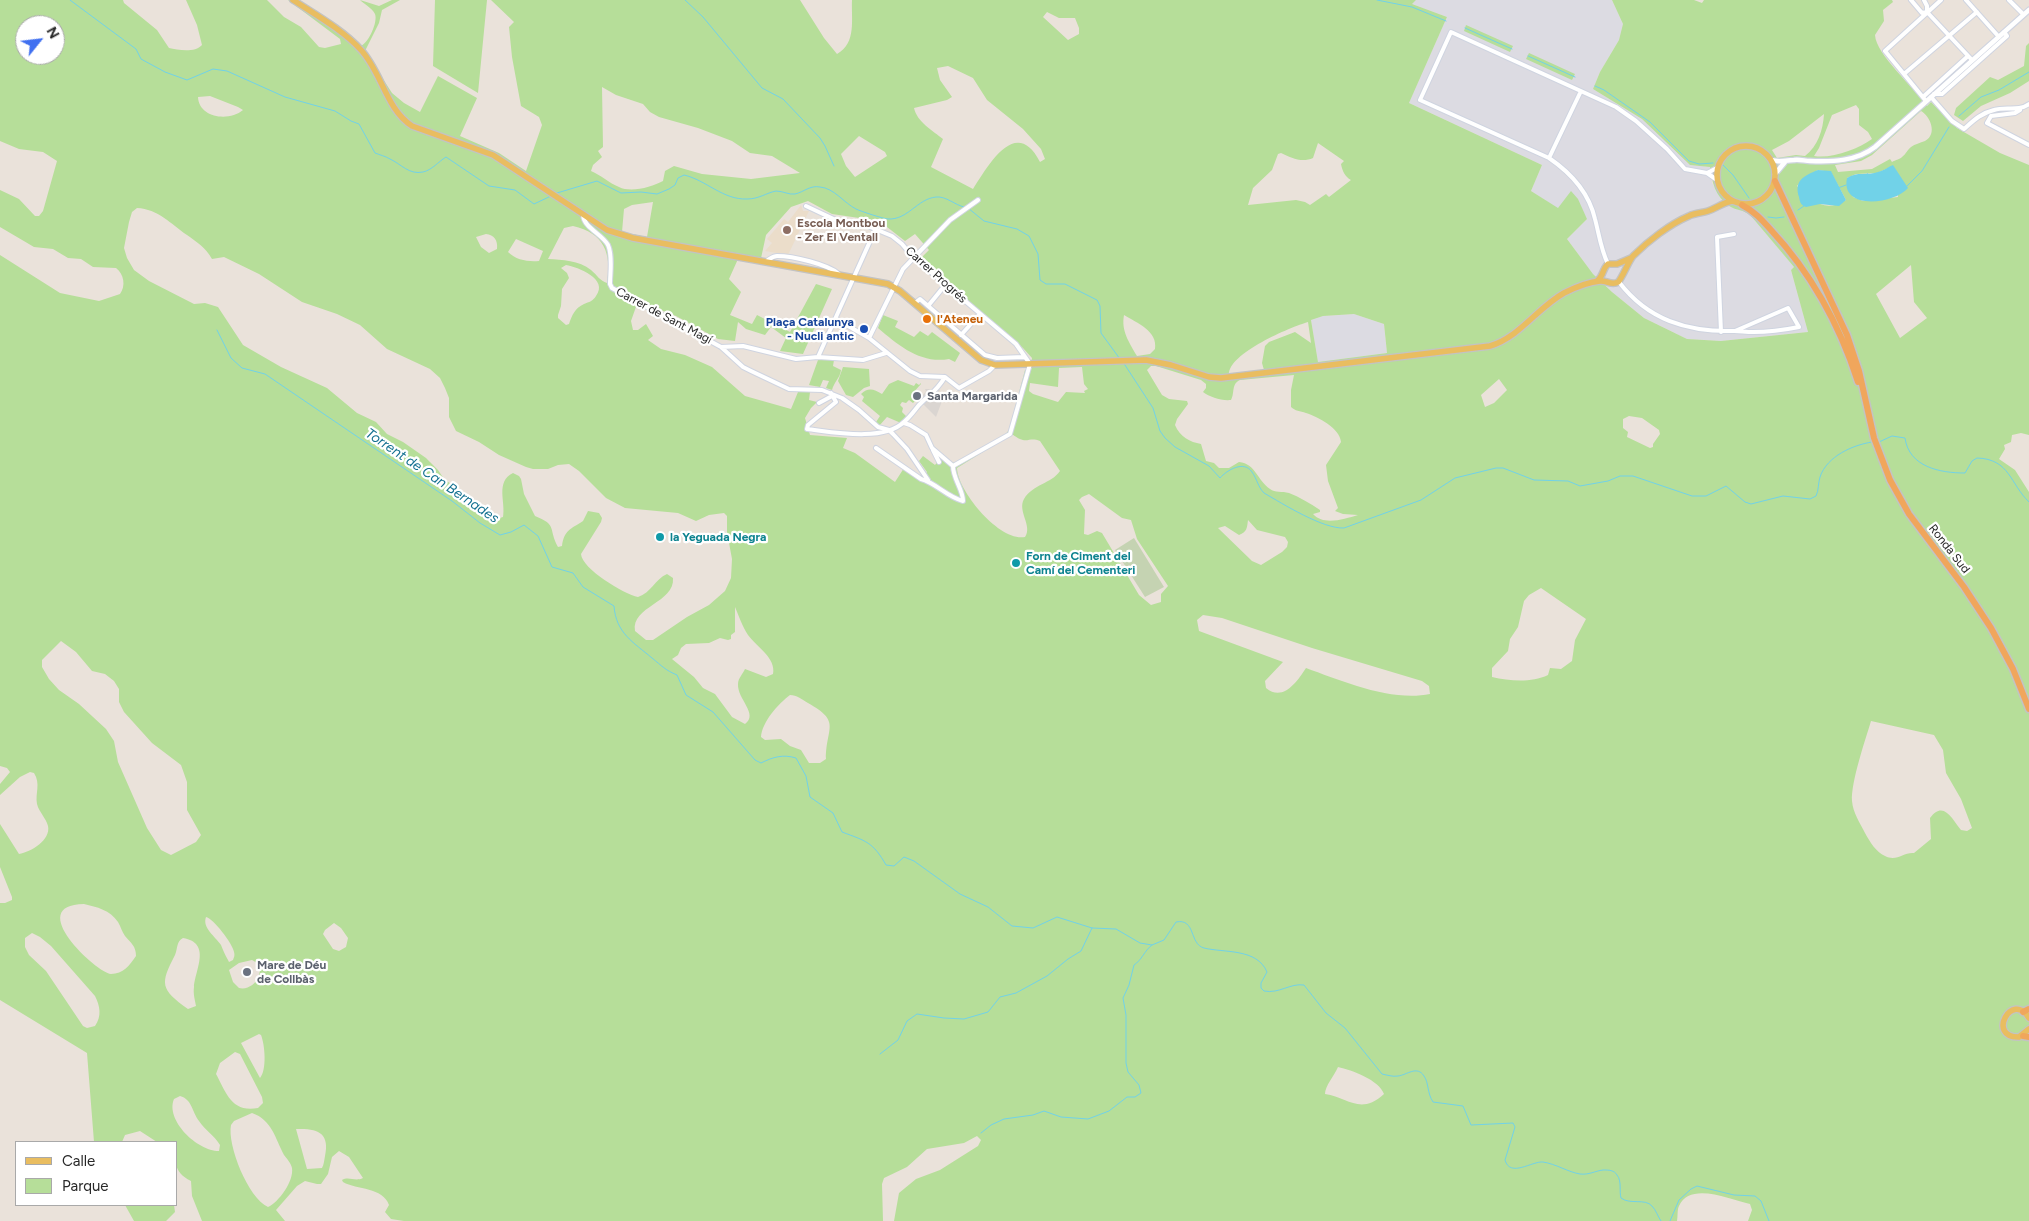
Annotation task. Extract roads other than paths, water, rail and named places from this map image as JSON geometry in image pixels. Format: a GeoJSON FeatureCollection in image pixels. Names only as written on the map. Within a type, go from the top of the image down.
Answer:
{"type":"FeatureCollection","features":[{"type":"Feature","properties":{"kind":"highway"},"geometry":{"type":"LineString","coordinates":[[1775,177],[1847,335],[1860,371],[1864,397]]}},
{"type":"Feature","properties":{"kind":"highway"},"geometry":{"type":"LineString","coordinates":[[1742,205],[1754,212],[1776,235],[1811,282],[1850,356],[1864,397]]}},
{"type":"Feature","properties":{"kind":"highway","name":"Ronda Sud"},"geometry":{"type":"LineString","coordinates":[[1864,397],[1885,470],[1909,514],[1964,587],[1986,620],[2013,669],[2029,709]]}},
{"type":"Feature","properties":{"kind":"main road"},"geometry":{"type":"LineString","coordinates":[[293,0],[347,37],[362,51],[373,67],[393,106],[400,117],[406,122],[412,126],[493,155],[607,230],[619,235],[878,281],[894,287],[973,354],[981,360],[995,365],[1139,360],[1163,362],[1204,376],[1221,378],[1490,346],[1506,340],[1563,294],[1596,282],[1619,282],[1623,272],[1634,256],[1654,239],[1683,219],[1732,201]]}},
{"type":"Feature","properties":{"kind":"main road"},"geometry":{"type":"LineString","coordinates":[[1716,206],[1720,198],[1717,168],[1725,154],[1739,147],[1749,146],[1759,149],[1771,160],[1775,177],[1771,191],[1764,199],[1754,204],[1742,205],[1732,201],[1720,189]]}},
{"type":"Feature","properties":{"kind":"main road"},"geometry":{"type":"LineString","coordinates":[[1596,282],[1608,264],[1617,264],[1634,256]]}},
{"type":"Feature","properties":{"kind":"main road"},"geometry":{"type":"LineString","coordinates":[[1617,264],[1623,272]]}},
{"type":"Feature","properties":{"kind":"main road"},"geometry":{"type":"LineString","coordinates":[[1603,274],[1607,281]]}},
{"type":"Feature","properties":{"kind":"main road"},"geometry":{"type":"LineString","coordinates":[[2029,1018],[2026,1010],[2010,1012],[2003,1022],[2007,1034],[2015,1037],[2026,1036],[2029,1029]]}},
{"type":"Feature","properties":{"kind":"street"},"geometry":{"type":"LineString","coordinates":[[1911,0],[1922,13],[1927,12]]}},
{"type":"Feature","properties":{"kind":"street"},"geometry":{"type":"LineString","coordinates":[[1924,0],[1927,12],[1970,58]]}},
{"type":"Feature","properties":{"kind":"street"},"geometry":{"type":"LineString","coordinates":[[1925,99],[1885,51],[1941,0]]}},
{"type":"Feature","properties":{"kind":"street"},"geometry":{"type":"LineString","coordinates":[[1966,0],[1999,37]]}},
{"type":"Feature","properties":{"kind":"street"},"geometry":{"type":"LineString","coordinates":[[2009,0],[2023,14]]}},
{"type":"Feature","properties":{"kind":"street"},"geometry":{"type":"LineString","coordinates":[[1937,102],[1942,94],[2029,10]]}},
{"type":"Feature","properties":{"kind":"street"},"geometry":{"type":"LineString","coordinates":[[1904,74],[1977,12]]}},
{"type":"Feature","properties":{"kind":"street"},"geometry":{"type":"LineString","coordinates":[[1608,264],[1600,242],[1595,218],[1586,195],[1571,176],[1549,158],[1420,100],[1450,32],[1608,103],[1636,121],[1667,149],[1685,169],[1708,173],[1717,180]]}},
{"type":"Feature","properties":{"kind":"street"},"geometry":{"type":"LineString","coordinates":[[1771,160],[1825,162],[1850,159],[1863,155],[1970,58],[2006,34]]}},
{"type":"Feature","properties":{"kind":"street"},"geometry":{"type":"LineString","coordinates":[[1925,99],[1933,95],[1970,58]]}},
{"type":"Feature","properties":{"kind":"street"},"geometry":{"type":"LineString","coordinates":[[1549,158],[1581,91]]}},
{"type":"Feature","properties":{"kind":"street"},"geometry":{"type":"LineString","coordinates":[[1933,95],[1942,94]]}},
{"type":"Feature","properties":{"kind":"street"},"geometry":{"type":"LineString","coordinates":[[1933,95],[1952,120],[1964,129],[1981,114],[1996,109],[2022,109]]}},
{"type":"Feature","properties":{"kind":"street"},"geometry":{"type":"LineString","coordinates":[[2029,104],[2015,113],[1991,116],[1987,123],[2029,145]]}},
{"type":"Feature","properties":{"kind":"street"},"geometry":{"type":"LineString","coordinates":[[1775,177],[1786,162]]}},
{"type":"Feature","properties":{"kind":"street"},"geometry":{"type":"LineString","coordinates":[[1708,173],[1717,168]]}},
{"type":"Feature","properties":{"kind":"street"},"geometry":{"type":"LineString","coordinates":[[869,338],[902,270],[950,220],[978,200]]}},
{"type":"Feature","properties":{"kind":"street","name":"Carrer Progrés"},"geometry":{"type":"LineString","coordinates":[[806,206],[840,222],[855,222],[876,228],[892,236],[913,257],[1016,344],[1024,356],[1033,364]]}},
{"type":"Feature","properties":{"kind":"street","name":"Carrer de Sant Magí"},"geometry":{"type":"LineString","coordinates":[[583,215],[585,222],[603,239],[609,248],[610,284],[612,288],[721,347],[743,346],[796,359],[818,357],[863,360],[886,353]]}},
{"type":"Feature","properties":{"kind":"street"},"geometry":{"type":"LineString","coordinates":[[818,357],[876,228]]}},
{"type":"Feature","properties":{"kind":"street"},"geometry":{"type":"LineString","coordinates":[[1721,332],[1717,237],[1734,234]]}},
{"type":"Feature","properties":{"kind":"street"},"geometry":{"type":"LineString","coordinates":[[1619,282],[1641,305],[1680,326],[1702,331],[1721,332],[1752,332],[1799,327],[1788,308],[1735,331]]}},
{"type":"Feature","properties":{"kind":"street"},"geometry":{"type":"LineString","coordinates":[[928,306],[946,284]]}},
{"type":"Feature","properties":{"kind":"street"},"geometry":{"type":"LineString","coordinates":[[915,303],[920,299],[961,335],[990,357],[1008,358],[1024,356]]}},
{"type":"Feature","properties":{"kind":"street"},"geometry":{"type":"LineString","coordinates":[[961,335],[980,314]]}},
{"type":"Feature","properties":{"kind":"street"},"geometry":{"type":"LineString","coordinates":[[836,319],[869,338],[910,371],[920,376],[945,377],[959,388],[989,371],[995,365]]}},
{"type":"Feature","properties":{"kind":"street"},"geometry":{"type":"LineString","coordinates":[[721,347],[743,367],[788,389],[812,389],[852,404],[878,427],[889,430],[907,449],[928,480]]}},
{"type":"Feature","properties":{"kind":"street"},"geometry":{"type":"LineString","coordinates":[[1020,364],[1024,356]]}},
{"type":"Feature","properties":{"kind":"street"},"geometry":{"type":"LineString","coordinates":[[953,466],[1010,434],[1033,364]]}},
{"type":"Feature","properties":{"kind":"street"},"geometry":{"type":"LineString","coordinates":[[832,395],[836,402],[808,426],[807,430],[849,435],[889,430],[904,423],[921,403],[938,389],[945,377]]}},
{"type":"Feature","properties":{"kind":"street"},"geometry":{"type":"LineString","coordinates":[[819,403],[832,395]]}},
{"type":"Feature","properties":{"kind":"street"},"geometry":{"type":"LineString","coordinates":[[904,423],[926,435],[939,462]]}},
{"type":"Feature","properties":{"kind":"street"},"geometry":{"type":"LineString","coordinates":[[876,448],[921,478],[928,480],[952,496],[963,500],[954,478],[953,466],[932,448]]}},
{"type":"Feature","properties":{"kind":"water"},"geometry":{"type":"Polygon","coordinates":[[[1893,165],[1908,188],[1901,194],[1881,201],[1870,201],[1860,200],[1852,196],[1847,189],[1847,178],[1859,174],[1882,171],[1893,165]]]}},
{"type":"Feature","properties":{"kind":"water"},"geometry":{"type":"Polygon","coordinates":[[[1818,170],[1831,171],[1846,200],[1839,206],[1820,204],[1806,207],[1801,204],[1798,191],[1799,183],[1804,177],[1818,170]]]}},
{"type":"Feature","properties":{"kind":"waterway"},"geometry":{"type":"LineString","coordinates":[[70,0],[136,49],[141,59],[165,72],[187,80],[213,69],[227,71],[285,97],[335,111],[359,124],[375,153],[388,158],[409,171],[418,173],[426,171],[446,157],[489,186],[515,190],[534,204],[551,196]]}},
{"type":"Feature","properties":{"kind":"waterway"},"geometry":{"type":"LineString","coordinates":[[685,0],[703,17],[762,88],[783,99],[820,138],[834,166]]}},
{"type":"Feature","properties":{"kind":"waterway"},"geometry":{"type":"LineString","coordinates":[[1377,0],[1412,7],[1446,21]]}},
{"type":"Feature","properties":{"kind":"waterway"},"geometry":{"type":"LineString","coordinates":[[1465,28],[1512,49]]}},
{"type":"Feature","properties":{"kind":"waterway"},"geometry":{"type":"LineString","coordinates":[[1528,56],[1575,77]]}},
{"type":"Feature","properties":{"kind":"waterway"},"geometry":{"type":"LineString","coordinates":[[1959,116],[1981,97],[1999,90],[2029,72]]}},
{"type":"Feature","properties":{"kind":"waterway"},"geometry":{"type":"LineString","coordinates":[[1595,86],[1604,90],[1650,122],[1689,161],[1699,164],[1713,163]]}},
{"type":"Feature","properties":{"kind":"waterway"},"geometry":{"type":"LineString","coordinates":[[1907,186],[1922,171],[1949,127]]}},
{"type":"Feature","properties":{"kind":"waterway"},"geometry":{"type":"LineString","coordinates":[[1723,165],[1733,175],[1749,198]]}},
{"type":"Feature","properties":{"kind":"waterway"},"geometry":{"type":"LineString","coordinates":[[557,193],[597,181],[621,193],[641,192],[657,194],[675,185],[678,178],[684,175],[722,193],[747,199],[776,191],[793,194],[813,187],[825,188],[856,209],[888,219],[901,216],[923,201],[936,197],[964,207]]}},
{"type":"Feature","properties":{"kind":"waterway"},"geometry":{"type":"LineString","coordinates":[[1838,188],[1846,185]]}},
{"type":"Feature","properties":{"kind":"waterway"},"geometry":{"type":"LineString","coordinates":[[1798,210],[1804,206]]}},
{"type":"Feature","properties":{"kind":"waterway"},"geometry":{"type":"LineString","coordinates":[[968,208],[984,221],[1017,229],[1029,236],[1038,254],[1040,280],[1046,284],[1065,284],[1097,300],[1100,306],[1101,333],[1120,359]]}},
{"type":"Feature","properties":{"kind":"waterway"},"geometry":{"type":"LineString","coordinates":[[1768,217],[1784,217]]}},
{"type":"Feature","properties":{"kind":"waterway","name":"Torrent de Can Bernades"},"geometry":{"type":"LineString","coordinates":[[217,330],[231,358],[242,368],[265,374],[452,501],[480,523],[500,535],[524,525],[538,536],[552,567],[573,573],[583,587],[614,606],[618,623],[627,636],[664,668],[677,675],[686,695],[713,712],[755,760],[761,763],[778,757],[796,758],[806,776],[810,797],[833,813],[842,832],[868,843],[877,851],[886,865],[894,866],[904,857],[914,861],[960,894],[988,907],[1012,926],[1033,928],[1057,917],[1092,928],[1116,929],[1140,943],[1152,945],[1164,940],[1176,922],[1187,924],[1199,946],[1248,955],[1262,964],[1267,972],[1261,983],[1261,988],[1264,991],[1269,992],[1304,985],[1326,1013],[1345,1028],[1382,1074],[1396,1076],[1418,1071],[1426,1079],[1433,1102],[1463,1106],[1471,1125],[1513,1123],[1515,1127],[1505,1160],[1511,1168],[1543,1162],[1580,1174],[1603,1170],[1613,1171],[1619,1177],[1621,1198],[1649,1204],[1661,1221]]}},
{"type":"Feature","properties":{"kind":"waterway"},"geometry":{"type":"LineString","coordinates":[[1123,362],[1153,408],[1160,431],[1175,447],[1209,466],[1220,478],[1236,468],[1249,468],[1264,493],[1314,520],[1344,528],[1421,500],[1455,478],[1496,468],[1503,468],[1534,480],[1568,481],[1580,486],[1608,481],[1620,476],[1633,476],[1692,496],[1706,496],[1726,486],[1745,502],[1751,504],[1783,496],[1810,499],[1816,496],[1820,477],[1828,463],[1849,449],[1872,442]]}},
{"type":"Feature","properties":{"kind":"waterway"},"geometry":{"type":"LineString","coordinates":[[1879,442],[1892,436],[1905,438],[1908,448],[1919,462],[1936,470],[1946,472],[1965,473],[1972,461],[1977,458],[1988,459],[2003,468],[2029,502]]}},
{"type":"Feature","properties":{"kind":"waterway"},"geometry":{"type":"LineString","coordinates":[[880,1054],[898,1040],[907,1021],[917,1014],[964,1019],[988,1012],[1000,997],[1016,993],[1047,976],[1081,951],[1092,928]]}},
{"type":"Feature","properties":{"kind":"waterway"},"geometry":{"type":"LineString","coordinates":[[981,1133],[991,1125],[1004,1119],[1033,1115],[1044,1111],[1061,1117],[1088,1119],[1109,1111],[1127,1097],[1135,1097],[1141,1093],[1139,1085],[1128,1072],[1126,1063],[1126,1015],[1123,998],[1129,985],[1134,965],[1152,945]]}},
{"type":"Feature","properties":{"kind":"waterway","name":"Torrent de Can Bernades"},"geometry":{"type":"LineString","coordinates":[[1670,1221],[1679,1200],[1697,1186],[1734,1195],[1755,1196],[1761,1201],[1769,1221]]}},
{"type":"Feature","properties":{"kind":"place","name":"Escola Montbou - Zer El Ventall"},"geometry":{"type":"Point","coordinates":[787,230]}},
{"type":"Feature","properties":{"kind":"place","name":"l'Ateneu"},"geometry":{"type":"Point","coordinates":[927,319]}},
{"type":"Feature","properties":{"kind":"place","name":"Plaça Catalunya - Nucli antic"},"geometry":{"type":"Point","coordinates":[864,329]}},
{"type":"Feature","properties":{"kind":"place","name":"Santa Margarida"},"geometry":{"type":"Point","coordinates":[917,396]}},
{"type":"Feature","properties":{"kind":"place","name":"la Yeguada Negra"},"geometry":{"type":"Point","coordinates":[660,537]}},
{"type":"Feature","properties":{"kind":"place","name":"Forn de Ciment del Camí del Cementeri"},"geometry":{"type":"Point","coordinates":[1016,563]}},
{"type":"Feature","properties":{"kind":"place","name":"Mare de Déu de Collbàs"},"geometry":{"type":"Point","coordinates":[247,972]}}]}
